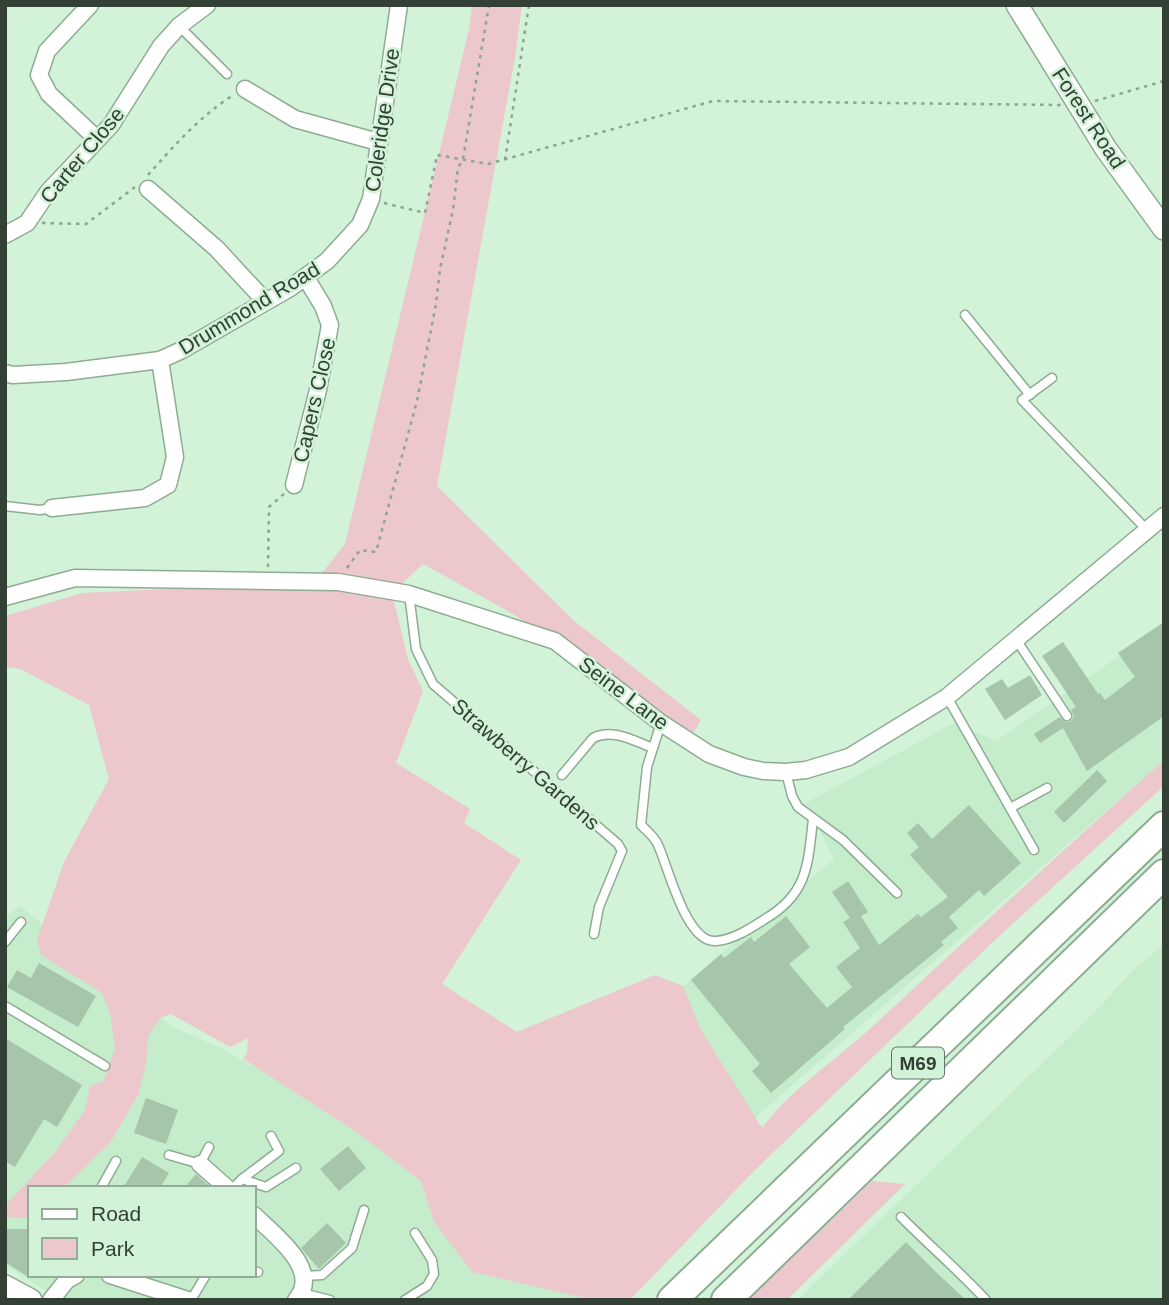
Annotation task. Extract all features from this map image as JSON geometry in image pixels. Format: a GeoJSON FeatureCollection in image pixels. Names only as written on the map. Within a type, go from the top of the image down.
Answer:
{"type":"FeatureCollection","features":[{"type":"Feature","properties":{"kind":"highway","name":"M69"},"geometry":{"type":"LineString","coordinates":[[671,1300],[1164,826]]}},
{"type":"Feature","properties":{"kind":"highway","name":"M69"},"geometry":{"type":"LineString","coordinates":[[726,1300],[1164,874]]}},
{"type":"Feature","properties":{"kind":"street"},"geometry":{"type":"LineString","coordinates":[[90,5],[47,51],[40,75],[50,94],[97,139]]}},
{"type":"Feature","properties":{"kind":"street","name":"Carter Close"},"geometry":{"type":"LineString","coordinates":[[5,235],[27,223],[48,192],[111,125],[161,46],[178,26],[207,5]]}},
{"type":"Feature","properties":{"kind":"street","name":"Coleridge Drive"},"geometry":{"type":"LineString","coordinates":[[327,261],[360,225],[370,199],[399,5]]}},
{"type":"Feature","properties":{"kind":"street","name":"Forest Road"},"geometry":{"type":"LineString","coordinates":[[1017,5],[1107,149],[1164,229]]}},
{"type":"Feature","properties":{"kind":"street"},"geometry":{"type":"LineString","coordinates":[[245,89],[295,119],[378,142]]}},
{"type":"Feature","properties":{"kind":"street"},"geometry":{"type":"LineString","coordinates":[[158,190],[218,249],[265,301]]}},
{"type":"Feature","properties":{"kind":"street","name":"Drummond Road"},"geometry":{"type":"LineString","coordinates":[[5,373],[13,375],[66,372],[160,360],[182,351],[306,278],[327,261]]}},
{"type":"Feature","properties":{"kind":"street","name":"Capers Close"},"geometry":{"type":"LineString","coordinates":[[294,485],[331,325],[306,278]]}},
{"type":"Feature","properties":{"kind":"street"},"geometry":{"type":"LineString","coordinates":[[52,508],[145,498],[168,485],[175,457],[160,360]]}},
{"type":"Feature","properties":{"kind":"street","name":"Seine Lane"},"geometry":{"type":"LineString","coordinates":[[5,597],[75,578],[342,583],[410,594],[555,641],[661,723],[709,754],[763,771],[786,772],[806,770],[849,757],[947,697],[1164,516]]}},
{"type":"Feature","properties":{"kind":"street"},"geometry":{"type":"LineString","coordinates":[[200,1164],[225,1186]]}},
{"type":"Feature","properties":{"kind":"street"},"geometry":{"type":"LineString","coordinates":[[256,1217],[288,1249],[301,1267],[304,1276],[299,1296]]}},
{"type":"Feature","properties":{"kind":"street"},"geometry":{"type":"LineString","coordinates":[[51,1300],[72,1277]]}},
{"type":"Feature","properties":{"kind":"street"},"geometry":{"type":"LineString","coordinates":[[116,1277],[189,1300]]}},
{"type":"Feature","properties":{"kind":"street"},"geometry":{"type":"LineString","coordinates":[[5,1286],[31,1300]]}},
{"type":"Feature","properties":{"kind":"lane"},"geometry":{"type":"LineString","coordinates":[[178,26],[227,74]]}},
{"type":"Feature","properties":{"kind":"lane"},"geometry":{"type":"LineString","coordinates":[[965,315],[1030,395]]}},
{"type":"Feature","properties":{"kind":"lane"},"geometry":{"type":"LineString","coordinates":[[1052,378],[1022,400],[1148,530]]}},
{"type":"Feature","properties":{"kind":"lane"},"geometry":{"type":"LineString","coordinates":[[5,506],[40,510],[52,508]]}},
{"type":"Feature","properties":{"kind":"lane","name":"Strawberry Gardens"},"geometry":{"type":"LineString","coordinates":[[410,594],[416,649],[433,684],[618,844],[622,851],[599,906],[594,921],[594,934]]}},
{"type":"Feature","properties":{"kind":"lane"},"geometry":{"type":"LineString","coordinates":[[1017,641],[1067,716]]}},
{"type":"Feature","properties":{"kind":"lane"},"geometry":{"type":"LineString","coordinates":[[947,697],[1034,850]]}},
{"type":"Feature","properties":{"kind":"lane"},"geometry":{"type":"LineString","coordinates":[[661,723],[647,767],[641,824],[657,842],[681,906],[694,929],[705,939],[714,942],[735,936],[767,918],[794,896],[806,872],[813,819]]}},
{"type":"Feature","properties":{"kind":"lane"},"geometry":{"type":"LineString","coordinates":[[562,775],[593,738],[600,734],[608,733],[653,747]]}},
{"type":"Feature","properties":{"kind":"lane"},"geometry":{"type":"LineString","coordinates":[[786,772],[794,802],[843,840],[897,893]]}},
{"type":"Feature","properties":{"kind":"lane"},"geometry":{"type":"LineString","coordinates":[[1010,808],[1047,788]]}},
{"type":"Feature","properties":{"kind":"lane"},"geometry":{"type":"LineString","coordinates":[[5,942],[21,922]]}},
{"type":"Feature","properties":{"kind":"lane"},"geometry":{"type":"LineString","coordinates":[[5,1006],[105,1066]]}},
{"type":"Feature","properties":{"kind":"lane"},"geometry":{"type":"LineString","coordinates":[[235,1186],[279,1151],[271,1136]]}},
{"type":"Feature","properties":{"kind":"lane"},"geometry":{"type":"LineString","coordinates":[[169,1155],[200,1164],[209,1147]]}},
{"type":"Feature","properties":{"kind":"lane"},"geometry":{"type":"LineString","coordinates":[[102,1186],[116,1161]]}},
{"type":"Feature","properties":{"kind":"lane"},"geometry":{"type":"LineString","coordinates":[[242,1179],[266,1187],[296,1168]]}},
{"type":"Feature","properties":{"kind":"lane"},"geometry":{"type":"LineString","coordinates":[[304,1276],[321,1275],[352,1248],[365,1210]]}},
{"type":"Feature","properties":{"kind":"lane"},"geometry":{"type":"LineString","coordinates":[[901,1217],[986,1300]]}},
{"type":"Feature","properties":{"kind":"lane"},"geometry":{"type":"LineString","coordinates":[[405,1300],[427,1286],[434,1274],[432,1260],[415,1233]]}},
{"type":"Feature","properties":{"kind":"lane"},"geometry":{"type":"LineString","coordinates":[[189,1300],[202,1277]]}},
{"type":"Feature","properties":{"kind":"lane"},"geometry":{"type":"LineString","coordinates":[[299,1296],[330,1300]]}},
{"type":"Feature","properties":{"kind":"path"},"geometry":{"type":"LineString","coordinates":[[342,583],[360,550],[376,552],[417,401],[489,5]]}},
{"type":"Feature","properties":{"kind":"path"},"geometry":{"type":"LineString","coordinates":[[505,160],[528,5]]}},
{"type":"Feature","properties":{"kind":"path"},"geometry":{"type":"LineString","coordinates":[[370,199],[425,213],[437,155],[488,164],[713,101],[1079,106],[1164,81]]}},
{"type":"Feature","properties":{"kind":"path"},"geometry":{"type":"LineString","coordinates":[[27,223],[86,224],[140,183],[175,145],[222,102],[245,89]]}},
{"type":"Feature","properties":{"kind":"path"},"geometry":{"type":"LineString","coordinates":[[268,581],[269,507],[294,485]]}},
{"type":"Feature","properties":{"kind":"shaded area"},"geometry":{"type":"Polygon","coordinates":[[[1164,625],[1164,760],[740,1131],[683,986],[834,859],[806,803],[954,723],[996,741],[1164,625]]]}},
{"type":"Feature","properties":{"kind":"shaded area"},"geometry":{"type":"Polygon","coordinates":[[[20,906],[173,1027],[225,1050],[282,1083],[355,1131],[421,1181],[434,1222],[472,1272],[593,1300],[61,1300],[5,1265],[5,917],[20,906]]]}},
{"type":"Feature","properties":{"kind":"shaded area"},"geometry":{"type":"Polygon","coordinates":[[[1164,944],[1164,1300],[797,1300],[1093,1014],[1134,969],[1164,944]]]}},
{"type":"Feature","properties":{"kind":"green space"},"geometry":{"type":"Polygon","coordinates":[[[472,5],[522,5],[515,57],[437,486],[573,620],[701,720],[692,735],[513,614],[423,564],[392,593],[408,659],[423,691],[396,763],[470,809],[464,823],[521,860],[442,984],[517,1032],[655,975],[683,986],[701,1030],[762,1128],[800,1088],[872,1027],[1164,760],[1164,786],[995,940],[754,1171],[630,1300],[593,1300],[472,1272],[434,1222],[421,1181],[355,1131],[243,1059],[247,1053],[248,1038],[230,1047],[171,1014],[160,1018],[148,1036],[146,1065],[138,1095],[110,1143],[65,1186],[28,1186],[28,1218],[5,1217],[5,1206],[55,1152],[85,1110],[90,1086],[104,1081],[115,1048],[110,1014],[102,993],[41,955],[37,940],[64,862],[109,779],[89,705],[20,669],[5,667],[5,616],[82,593],[315,582],[345,544],[469,29],[472,5]]]}},
{"type":"Feature","properties":{"kind":"green space"},"geometry":{"type":"Polygon","coordinates":[[[872,1181],[905,1184],[787,1300],[748,1300],[872,1181]]]}},
{"type":"Feature","properties":{"kind":"building"},"geometry":{"type":"Polygon","coordinates":[[[1164,622],[1164,716],[1087,771],[1063,728],[1040,743],[1034,734],[1060,717],[1065,722],[1070,722],[1074,716],[1071,710],[1076,707],[1042,656],[1063,642],[1098,694],[1105,700],[1135,677],[1118,653],[1164,622]]]}},
{"type":"Feature","properties":{"kind":"building"},"geometry":{"type":"Polygon","coordinates":[[[1030,675],[1042,695],[1005,720],[985,689],[1002,679],[1008,688],[1030,675]]]}},
{"type":"Feature","properties":{"kind":"building"},"geometry":{"type":"Polygon","coordinates":[[[1097,770],[1107,781],[1064,823],[1054,812],[1097,770]]]}},
{"type":"Feature","properties":{"kind":"building"},"geometry":{"type":"Polygon","coordinates":[[[969,805],[1021,863],[984,896],[979,890],[949,917],[958,928],[941,942],[944,945],[843,1027],[845,1029],[771,1093],[752,1071],[760,1064],[691,980],[721,954],[724,958],[751,937],[754,942],[786,916],[810,947],[789,964],[827,1008],[852,987],[836,967],[860,948],[843,922],[850,918],[832,892],[848,881],[868,912],[861,916],[879,945],[918,914],[921,917],[948,897],[910,855],[919,847],[907,833],[918,823],[932,839],[969,805]]]}},
{"type":"Feature","properties":{"kind":"building"},"geometry":{"type":"Polygon","coordinates":[[[39,963],[96,996],[78,1027],[7,987],[17,970],[31,978],[39,963]]]}},
{"type":"Feature","properties":{"kind":"building"},"geometry":{"type":"Polygon","coordinates":[[[5,1038],[82,1085],[57,1127],[44,1119],[15,1167],[5,1161],[5,1038]]]}},
{"type":"Feature","properties":{"kind":"building"},"geometry":{"type":"Polygon","coordinates":[[[146,1098],[178,1110],[166,1144],[134,1133],[146,1098]]]}},
{"type":"Feature","properties":{"kind":"building"},"geometry":{"type":"Polygon","coordinates":[[[348,1146],[366,1168],[339,1191],[320,1169],[348,1146]]]}},
{"type":"Feature","properties":{"kind":"building"},"geometry":{"type":"Polygon","coordinates":[[[142,1157],[169,1173],[161,1186],[124,1186],[142,1157]]]}},
{"type":"Feature","properties":{"kind":"building"},"geometry":{"type":"Polygon","coordinates":[[[196,1174],[209,1186],[186,1186],[196,1174]]]}},
{"type":"Feature","properties":{"kind":"building"},"geometry":{"type":"Polygon","coordinates":[[[327,1223],[346,1243],[319,1269],[301,1248],[327,1223]]]}},
{"type":"Feature","properties":{"kind":"building"},"geometry":{"type":"Polygon","coordinates":[[[5,1229],[28,1229],[28,1277],[5,1262],[5,1229]]]}},
{"type":"Feature","properties":{"kind":"building"},"geometry":{"type":"Polygon","coordinates":[[[906,1242],[939,1275],[966,1300],[848,1300],[906,1242]]]}}]}
